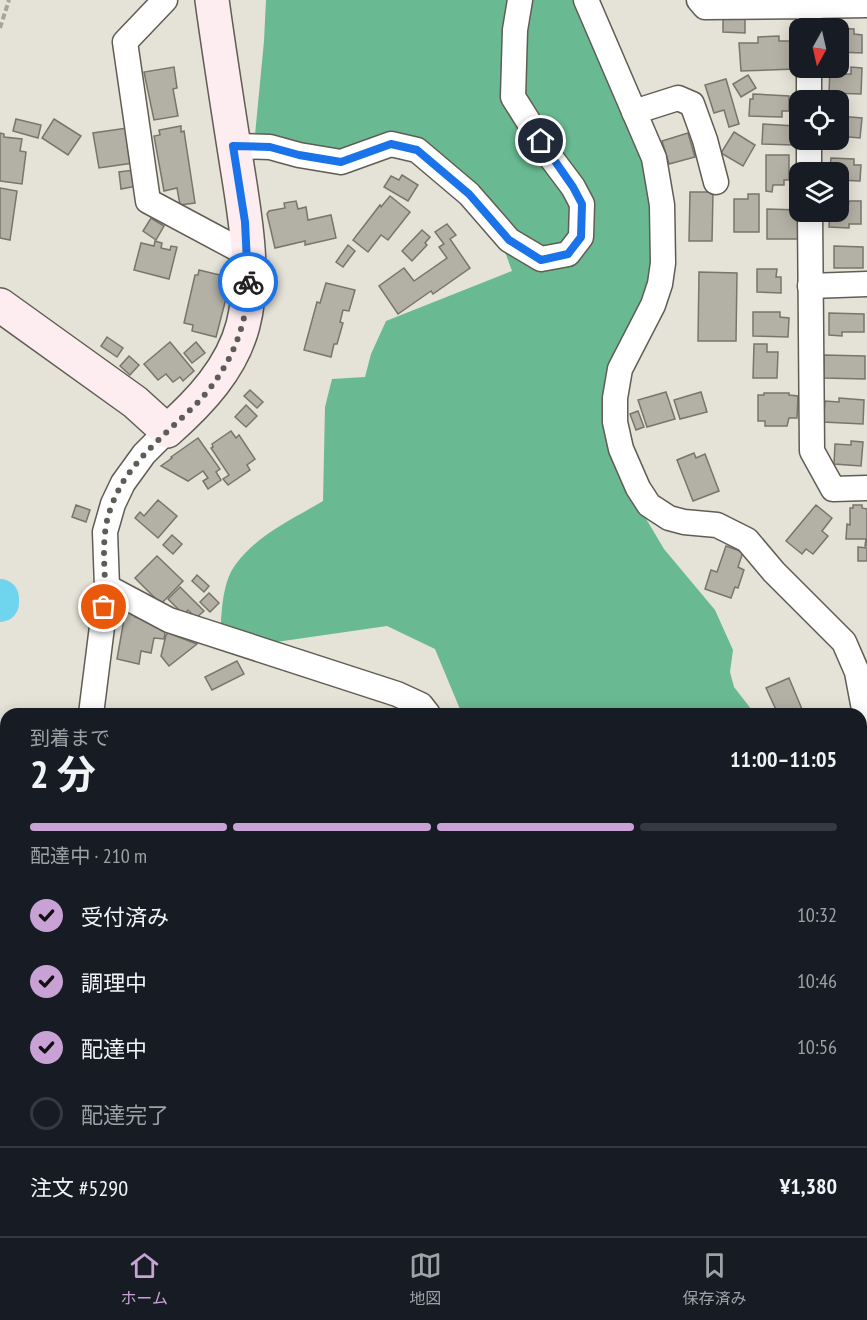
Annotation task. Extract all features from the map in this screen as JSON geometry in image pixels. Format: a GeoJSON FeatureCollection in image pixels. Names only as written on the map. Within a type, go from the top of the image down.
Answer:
{"type":"FeatureCollection","features":[{"type":"Feature","properties":{"kind":"street"},"geometry":{"type":"LineString","coordinates":[[165,0],[124,42],[148,201],[247,254]]}},
{"type":"Feature","properties":{"kind":"street"},"geometry":{"type":"LineString","coordinates":[[92,708],[107,587],[105,532],[113,504],[123,483],[144,454],[190,410],[213,384],[232,353],[243,325],[248,290],[245,222],[212,0]]}},
{"type":"Feature","properties":{"kind":"street"},"geometry":{"type":"LineString","coordinates":[[233,146],[270,147],[299,155],[341,162],[391,144],[417,150],[469,194],[509,240],[541,260],[568,254],[581,237],[582,204],[513,97],[515,30],[520,0]]}},
{"type":"Feature","properties":{"kind":"street"},"geometry":{"type":"LineString","coordinates":[[586,0],[654,158],[662,205],[663,263],[660,284],[653,305],[620,369],[615,422],[621,449],[638,488],[649,505],[669,518],[717,525],[747,540],[774,572],[844,642],[865,696]]}},
{"type":"Feature","properties":{"kind":"street"},"geometry":{"type":"LineString","coordinates":[[699,0],[705,7],[809,17],[867,5]]}},
{"type":"Feature","properties":{"kind":"street"},"geometry":{"type":"LineString","coordinates":[[634,112],[678,98],[692,104],[705,140],[716,182]]}},
{"type":"Feature","properties":{"kind":"street"},"geometry":{"type":"LineString","coordinates":[[810,222],[812,451],[833,489],[867,488]]}},
{"type":"Feature","properties":{"kind":"street"},"geometry":{"type":"LineString","coordinates":[[810,286],[867,284]]}},
{"type":"Feature","properties":{"kind":"street"},"geometry":{"type":"LineString","coordinates":[[0,305],[135,402],[167,431]]}},
{"type":"Feature","properties":{"kind":"street"},"geometry":{"type":"LineString","coordinates":[[107,587],[169,620],[397,694],[424,708]]}},
{"type":"Feature","properties":{"kind":"path"},"geometry":{"type":"LineString","coordinates":[[0,28],[9,0]]}},
{"type":"Feature","properties":{"kind":"green space"},"geometry":{"type":"Polygon","coordinates":[[[266,0],[577,0],[651,177],[652,286],[608,373],[639,507],[664,549],[715,610],[733,650],[730,672],[734,687],[750,708],[460,708],[435,649],[387,626],[276,642],[239,634],[221,623],[226,585],[236,564],[254,544],[276,528],[323,501],[325,407],[332,379],[365,377],[371,354],[386,321],[512,271],[491,213],[426,155],[330,154],[255,135],[266,0]]]}},
{"type":"Feature","properties":{"kind":"building"},"geometry":{"type":"Polygon","coordinates":[[[723,17],[745,17],[745,33],[723,32],[723,17]]]}},
{"type":"Feature","properties":{"kind":"building"},"geometry":{"type":"Polygon","coordinates":[[[849,29],[854,29],[854,34],[862,35],[862,53],[849,52],[849,29]]]}},
{"type":"Feature","properties":{"kind":"building"},"geometry":{"type":"Polygon","coordinates":[[[779,36],[779,41],[789,41],[789,69],[741,71],[739,43],[758,43],[758,37],[779,36]]]}},
{"type":"Feature","properties":{"kind":"building"},"geometry":{"type":"Polygon","coordinates":[[[174,67],[177,88],[173,89],[178,116],[154,120],[144,72],[174,67]]]}},
{"type":"Feature","properties":{"kind":"building"},"geometry":{"type":"Polygon","coordinates":[[[851,67],[862,68],[861,94],[849,94],[849,90],[829,90],[830,78],[849,78],[851,67]]]}},
{"type":"Feature","properties":{"kind":"building"},"geometry":{"type":"Polygon","coordinates":[[[748,75],[756,88],[741,97],[733,84],[748,75]]]}},
{"type":"Feature","properties":{"kind":"building"},"geometry":{"type":"Polygon","coordinates":[[[726,79],[739,124],[729,127],[724,110],[714,113],[705,85],[726,79]]]}},
{"type":"Feature","properties":{"kind":"building"},"geometry":{"type":"Polygon","coordinates":[[[753,94],[789,96],[789,111],[782,111],[782,117],[749,116],[750,99],[753,99],[753,94]]]}},
{"type":"Feature","properties":{"kind":"building"},"geometry":{"type":"Polygon","coordinates":[[[849,117],[862,118],[860,138],[849,137],[849,117]]]}},
{"type":"Feature","properties":{"kind":"building"},"geometry":{"type":"Polygon","coordinates":[[[16,119],[41,125],[38,138],[13,131],[16,119]]]}},
{"type":"Feature","properties":{"kind":"building"},"geometry":{"type":"Polygon","coordinates":[[[54,119],[81,136],[68,155],[42,138],[54,119]]]}},
{"type":"Feature","properties":{"kind":"building"},"geometry":{"type":"Polygon","coordinates":[[[763,124],[789,126],[789,145],[762,144],[763,124]]]}},
{"type":"Feature","properties":{"kind":"building"},"geometry":{"type":"Polygon","coordinates":[[[181,126],[181,132],[184,131],[195,203],[180,205],[177,188],[164,191],[154,136],[160,135],[159,130],[181,126]]]}},
{"type":"Feature","properties":{"kind":"building"},"geometry":{"type":"Polygon","coordinates":[[[127,128],[133,163],[99,168],[93,133],[127,128]]]}},
{"type":"Feature","properties":{"kind":"building"},"geometry":{"type":"Polygon","coordinates":[[[734,132],[755,145],[743,166],[721,153],[734,132]]]}},
{"type":"Feature","properties":{"kind":"building"},"geometry":{"type":"Polygon","coordinates":[[[0,133],[4,134],[4,137],[22,139],[20,151],[26,152],[22,184],[0,181],[0,133]]]}},
{"type":"Feature","properties":{"kind":"building"},"geometry":{"type":"Polygon","coordinates":[[[688,133],[695,157],[669,164],[662,141],[688,133]]]}},
{"type":"Feature","properties":{"kind":"building"},"geometry":{"type":"Polygon","coordinates":[[[766,155],[789,155],[789,180],[784,180],[784,185],[773,185],[772,192],[766,191],[766,155]]]}},
{"type":"Feature","properties":{"kind":"building"},"geometry":{"type":"Polygon","coordinates":[[[831,158],[854,159],[854,165],[861,165],[860,181],[849,180],[849,162],[831,162],[831,158]]]}},
{"type":"Feature","properties":{"kind":"building"},"geometry":{"type":"Polygon","coordinates":[[[134,170],[137,186],[121,189],[119,172],[134,170]]]}},
{"type":"Feature","properties":{"kind":"building"},"geometry":{"type":"Polygon","coordinates":[[[402,175],[418,185],[408,201],[384,187],[391,176],[399,180],[402,175]]]}},
{"type":"Feature","properties":{"kind":"building"},"geometry":{"type":"Polygon","coordinates":[[[0,188],[17,191],[10,240],[0,238],[0,188]]]}},
{"type":"Feature","properties":{"kind":"building"},"geometry":{"type":"Polygon","coordinates":[[[690,192],[713,192],[712,241],[689,241],[690,192]]]}},
{"type":"Feature","properties":{"kind":"building"},"geometry":{"type":"Polygon","coordinates":[[[748,194],[759,194],[759,232],[734,232],[734,199],[748,199],[748,194]]]}},
{"type":"Feature","properties":{"kind":"building"},"geometry":{"type":"Polygon","coordinates":[[[390,196],[410,212],[388,240],[381,235],[368,252],[353,240],[380,205],[381,207],[390,196]]]}},
{"type":"Feature","properties":{"kind":"building"},"geometry":{"type":"Polygon","coordinates":[[[296,201],[298,209],[306,207],[308,220],[331,215],[336,238],[305,245],[305,241],[275,248],[267,214],[269,211],[285,208],[284,203],[296,201]]]}},
{"type":"Feature","properties":{"kind":"building"},"geometry":{"type":"Polygon","coordinates":[[[849,201],[861,201],[861,224],[849,224],[849,228],[829,227],[829,222],[849,222],[849,201]]]}},
{"type":"Feature","properties":{"kind":"building"},"geometry":{"type":"Polygon","coordinates":[[[767,209],[789,210],[789,222],[799,222],[799,239],[767,239],[767,209]]]}},
{"type":"Feature","properties":{"kind":"building"},"geometry":{"type":"Polygon","coordinates":[[[151,218],[164,226],[156,240],[143,231],[151,218]]]}},
{"type":"Feature","properties":{"kind":"building"},"geometry":{"type":"Polygon","coordinates":[[[447,224],[456,235],[450,239],[470,268],[433,294],[431,291],[398,314],[379,286],[404,268],[414,281],[447,258],[439,247],[444,244],[435,232],[447,224]]]}},
{"type":"Feature","properties":{"kind":"building"},"geometry":{"type":"Polygon","coordinates":[[[422,230],[430,237],[425,243],[427,245],[412,261],[402,251],[422,230]]]}},
{"type":"Feature","properties":{"kind":"building"},"geometry":{"type":"Polygon","coordinates":[[[155,241],[162,243],[161,248],[170,250],[171,246],[177,247],[169,279],[134,270],[141,243],[154,246],[155,241]]]}},
{"type":"Feature","properties":{"kind":"building"},"geometry":{"type":"Polygon","coordinates":[[[348,245],[355,251],[343,267],[336,262],[348,245]]]}},
{"type":"Feature","properties":{"kind":"building"},"geometry":{"type":"Polygon","coordinates":[[[834,246],[863,247],[863,268],[834,268],[834,246]]]}},
{"type":"Feature","properties":{"kind":"building"},"geometry":{"type":"Polygon","coordinates":[[[757,269],[777,269],[776,277],[781,277],[781,293],[757,292],[757,269]]]}},
{"type":"Feature","properties":{"kind":"building"},"geometry":{"type":"Polygon","coordinates":[[[199,270],[220,275],[219,280],[230,283],[216,337],[192,331],[193,325],[184,323],[195,275],[198,275],[199,270]]]}},
{"type":"Feature","properties":{"kind":"building"},"geometry":{"type":"Polygon","coordinates":[[[699,272],[737,273],[736,341],[698,341],[699,272]]]}},
{"type":"Feature","properties":{"kind":"building"},"geometry":{"type":"Polygon","coordinates":[[[326,283],[355,290],[349,311],[343,310],[340,322],[343,323],[331,357],[304,350],[317,302],[320,303],[326,283]]]}},
{"type":"Feature","properties":{"kind":"building"},"geometry":{"type":"Polygon","coordinates":[[[753,312],[780,312],[780,317],[789,318],[788,337],[753,336],[753,312]]]}},
{"type":"Feature","properties":{"kind":"building"},"geometry":{"type":"Polygon","coordinates":[[[829,313],[864,314],[864,332],[842,332],[842,336],[829,335],[829,313]]]}},
{"type":"Feature","properties":{"kind":"building"},"geometry":{"type":"Polygon","coordinates":[[[107,337],[123,348],[117,357],[101,346],[107,337]]]}},
{"type":"Feature","properties":{"kind":"building"},"geometry":{"type":"Polygon","coordinates":[[[170,342],[194,371],[183,381],[180,377],[173,382],[166,374],[158,380],[144,364],[170,342]]]}},
{"type":"Feature","properties":{"kind":"building"},"geometry":{"type":"Polygon","coordinates":[[[196,342],[205,353],[192,363],[184,353],[196,342]]]}},
{"type":"Feature","properties":{"kind":"building"},"geometry":{"type":"Polygon","coordinates":[[[754,344],[767,344],[767,352],[778,352],[777,378],[753,378],[754,344]]]}},
{"type":"Feature","properties":{"kind":"building"},"geometry":{"type":"Polygon","coordinates":[[[824,355],[865,356],[865,379],[824,378],[824,355]]]}},
{"type":"Feature","properties":{"kind":"building"},"geometry":{"type":"Polygon","coordinates":[[[129,356],[139,365],[130,375],[120,366],[129,356]]]}},
{"type":"Feature","properties":{"kind":"building"},"geometry":{"type":"Polygon","coordinates":[[[250,390],[263,402],[257,408],[244,396],[250,390]]]}},
{"type":"Feature","properties":{"kind":"building"},"geometry":{"type":"Polygon","coordinates":[[[666,392],[675,419],[647,427],[638,400],[666,392]]]}},
{"type":"Feature","properties":{"kind":"building"},"geometry":{"type":"Polygon","coordinates":[[[701,392],[707,412],[680,419],[674,400],[701,392]]]}},
{"type":"Feature","properties":{"kind":"building"},"geometry":{"type":"Polygon","coordinates":[[[764,393],[789,393],[789,395],[798,396],[797,418],[789,418],[787,426],[765,426],[765,421],[758,421],[758,395],[764,395],[764,393]]]}},
{"type":"Feature","properties":{"kind":"building"},"geometry":{"type":"Polygon","coordinates":[[[839,398],[864,400],[863,424],[823,422],[825,401],[839,402],[839,398]]]}},
{"type":"Feature","properties":{"kind":"building"},"geometry":{"type":"Polygon","coordinates":[[[246,405],[257,416],[246,427],[235,417],[246,405]]]}},
{"type":"Feature","properties":{"kind":"building"},"geometry":{"type":"Polygon","coordinates":[[[638,411],[644,427],[636,430],[630,414],[638,411]]]}},
{"type":"Feature","properties":{"kind":"building"},"geometry":{"type":"Polygon","coordinates":[[[231,431],[236,438],[239,435],[255,459],[247,465],[250,470],[228,485],[223,479],[229,475],[211,448],[212,444],[231,431]]]}},
{"type":"Feature","properties":{"kind":"building"},"geometry":{"type":"Polygon","coordinates":[[[198,438],[220,469],[216,472],[221,480],[208,489],[203,481],[208,478],[203,471],[188,481],[161,466],[198,438]]]}},
{"type":"Feature","properties":{"kind":"building"},"geometry":{"type":"Polygon","coordinates":[[[851,441],[863,442],[861,466],[834,464],[835,444],[851,445],[851,441]]]}},
{"type":"Feature","properties":{"kind":"building"},"geometry":{"type":"Polygon","coordinates":[[[694,453],[696,458],[705,454],[719,491],[693,501],[677,460],[694,453]]]}},
{"type":"Feature","properties":{"kind":"building"},"geometry":{"type":"Polygon","coordinates":[[[158,500],[177,516],[158,538],[135,518],[140,512],[144,516],[158,500]]]}},
{"type":"Feature","properties":{"kind":"building"},"geometry":{"type":"Polygon","coordinates":[[[76,505],[90,510],[86,522],[72,517],[76,505]]]}},
{"type":"Feature","properties":{"kind":"building"},"geometry":{"type":"Polygon","coordinates":[[[816,505],[832,518],[822,531],[828,536],[813,554],[806,549],[802,554],[786,541],[816,505]]]}},
{"type":"Feature","properties":{"kind":"building"},"geometry":{"type":"Polygon","coordinates":[[[853,505],[862,505],[862,508],[867,509],[867,546],[865,546],[866,539],[846,539],[847,524],[850,525],[850,508],[853,508],[853,505]]]}},
{"type":"Feature","properties":{"kind":"building"},"geometry":{"type":"Polygon","coordinates":[[[172,535],[182,544],[173,554],[163,545],[172,535]]]}},
{"type":"Feature","properties":{"kind":"building"},"geometry":{"type":"Polygon","coordinates":[[[726,546],[743,552],[738,567],[744,570],[738,588],[735,587],[731,598],[705,589],[711,570],[717,572],[726,546]]]}},
{"type":"Feature","properties":{"kind":"building"},"geometry":{"type":"Polygon","coordinates":[[[858,547],[867,548],[867,561],[858,561],[858,547]]]}},
{"type":"Feature","properties":{"kind":"building"},"geometry":{"type":"Polygon","coordinates":[[[157,556],[183,581],[161,604],[135,578],[157,556]]]}},
{"type":"Feature","properties":{"kind":"building"},"geometry":{"type":"Polygon","coordinates":[[[197,575],[209,586],[204,592],[192,581],[197,575]]]}},
{"type":"Feature","properties":{"kind":"building"},"geometry":{"type":"Polygon","coordinates":[[[180,587],[204,611],[196,618],[188,610],[184,615],[168,599],[180,587]]]}},
{"type":"Feature","properties":{"kind":"building"},"geometry":{"type":"Polygon","coordinates":[[[209,593],[219,603],[210,612],[200,602],[209,593]]]}},
{"type":"Feature","properties":{"kind":"building"},"geometry":{"type":"Polygon","coordinates":[[[126,608],[136,610],[135,617],[166,626],[164,639],[154,638],[151,653],[141,651],[139,664],[117,659],[126,608]]]}},
{"type":"Feature","properties":{"kind":"building"},"geometry":{"type":"Polygon","coordinates":[[[168,633],[197,644],[169,666],[161,656],[168,633]]]}},
{"type":"Feature","properties":{"kind":"building"},"geometry":{"type":"Polygon","coordinates":[[[237,661],[244,674],[212,690],[205,677],[237,661]]]}},
{"type":"Feature","properties":{"kind":"building"},"geometry":{"type":"Polygon","coordinates":[[[789,678],[802,708],[775,708],[766,688],[789,678]]]}},
{"type":"Feature","properties":{"kind":"waterway"},"geometry":{"type":"LineString","coordinates":[[0,598],[0,603]]}},
{"type":"Feature","properties":{"kind":"way so far"},"geometry":{"type":"LineString","coordinates":[[104,607],[107,587],[104,557],[105,532],[113,504],[123,483],[144,454],[190,410],[213,384],[232,353],[243,325],[248,282]]}},
{"type":"Feature","properties":{"kind":"route"},"geometry":{"type":"LineString","coordinates":[[248,282],[245,222],[233,146],[270,147],[299,155],[341,162],[391,144],[417,150],[469,194],[509,240],[541,260],[568,254],[581,237],[582,204],[541,141]]}}]}
